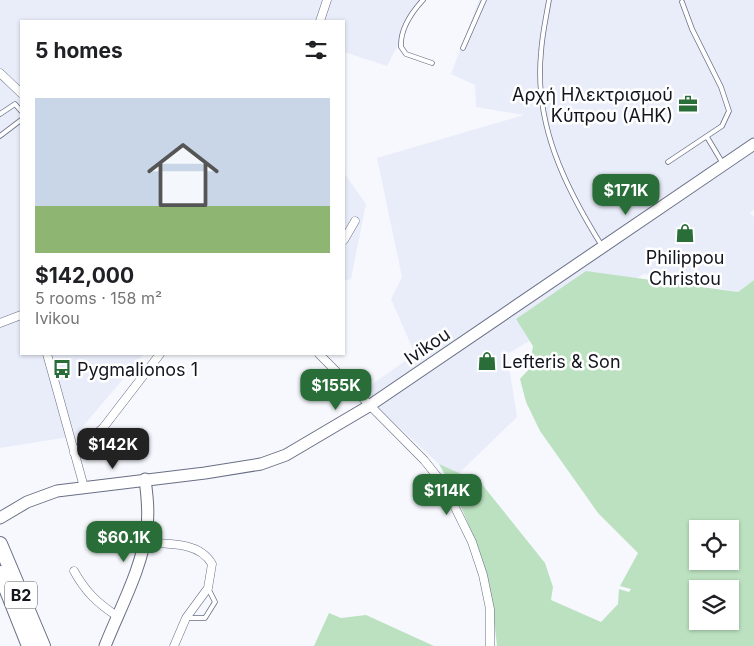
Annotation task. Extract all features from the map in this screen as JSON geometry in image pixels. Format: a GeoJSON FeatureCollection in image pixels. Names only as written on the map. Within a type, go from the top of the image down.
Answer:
{"type":"FeatureCollection","features":[{"type":"Feature","properties":{"kind":"highway","name":"B2"},"geometry":{"type":"LineString","coordinates":[[0,544],[43,646]]}},
{"type":"Feature","properties":{"kind":"highway","name":"B2"},"geometry":{"type":"LineString","coordinates":[[0,573],[29,646]]}},
{"type":"Feature","properties":{"kind":"street"},"geometry":{"type":"LineString","coordinates":[[320,20],[327,0]]}},
{"type":"Feature","properties":{"kind":"street"},"geometry":{"type":"LineString","coordinates":[[0,73],[20,91]]}},
{"type":"Feature","properties":{"kind":"street","name":"Ivikou"},"geometry":{"type":"LineString","coordinates":[[0,518],[42,495],[84,487],[205,473],[261,464],[300,448],[369,406],[754,144]]}},
{"type":"Feature","properties":{"kind":"street"},"geometry":{"type":"LineString","coordinates":[[345,238],[355,221]]}},
{"type":"Feature","properties":{"kind":"street"},"geometry":{"type":"LineString","coordinates":[[0,323],[20,315]]}},
{"type":"Feature","properties":{"kind":"street"},"geometry":{"type":"LineString","coordinates":[[47,355],[84,487]]}},
{"type":"Feature","properties":{"kind":"street"},"geometry":{"type":"LineString","coordinates":[[74,453],[103,428],[159,355]]}},
{"type":"Feature","properties":{"kind":"street"},"geometry":{"type":"LineString","coordinates":[[320,355],[424,460],[444,485],[472,542],[484,575],[490,609],[490,646]]}},
{"type":"Feature","properties":{"kind":"street"},"geometry":{"type":"LineString","coordinates":[[104,646],[144,543],[148,507],[145,479]]}},
{"type":"Feature","properties":{"kind":"street"},"geometry":{"type":"LineString","coordinates":[[144,543],[184,545],[204,553],[212,569],[208,588],[186,618],[174,646]]}},
{"type":"Feature","properties":{"kind":"street"},"geometry":{"type":"LineString","coordinates":[[74,571],[85,590],[99,604],[117,616]]}},
{"type":"Feature","properties":{"kind":"lane"},"geometry":{"type":"LineString","coordinates":[[423,0],[414,10],[406,25],[401,47],[406,54],[432,63]]}},
{"type":"Feature","properties":{"kind":"lane"},"geometry":{"type":"LineString","coordinates":[[463,48],[484,0]]}},
{"type":"Feature","properties":{"kind":"lane"},"geometry":{"type":"LineString","coordinates":[[549,0],[540,54],[544,118],[554,153],[574,202],[603,248]]}},
{"type":"Feature","properties":{"kind":"lane"},"geometry":{"type":"LineString","coordinates":[[668,162],[707,137],[728,116],[728,103],[692,29],[682,2]]}},
{"type":"Feature","properties":{"kind":"lane"},"geometry":{"type":"LineString","coordinates":[[0,114],[15,104],[20,110]]}},
{"type":"Feature","properties":{"kind":"lane"},"geometry":{"type":"LineString","coordinates":[[0,136],[20,121]]}},
{"type":"Feature","properties":{"kind":"lane"},"geometry":{"type":"LineString","coordinates":[[707,137],[723,164]]}},
{"type":"Feature","properties":{"kind":"lane"},"geometry":{"type":"LineString","coordinates":[[186,618],[204,618],[215,602],[208,588]]}},
{"type":"Feature","properties":{"kind":"shaded area"},"geometry":{"type":"Polygon","coordinates":[[[0,0],[421,0],[387,66],[345,52],[345,20],[20,20],[20,355],[143,355],[75,436],[0,448],[0,0]]]}},
{"type":"Feature","properties":{"kind":"shaded area"},"geometry":{"type":"Polygon","coordinates":[[[479,0],[754,0],[754,210],[750,213],[754,217],[754,280],[738,292],[644,274],[507,354],[517,417],[454,478],[361,392],[415,354],[391,299],[402,277],[377,158],[524,115],[476,107],[475,85],[451,74],[479,0]]]}},
{"type":"Feature","properties":{"kind":"shaded area"},"geometry":{"type":"Polygon","coordinates":[[[345,174],[366,204],[351,279],[345,281],[345,174]]]}},
{"type":"Feature","properties":{"kind":"green space"},"geometry":{"type":"Polygon","coordinates":[[[586,271],[738,292],[754,280],[754,646],[497,646],[490,598],[478,551],[461,506],[439,464],[481,483],[545,563],[553,587],[551,600],[601,622],[618,604],[619,589],[629,592],[631,589],[620,586],[638,553],[598,513],[540,431],[526,402],[520,379],[529,369],[533,346],[516,319],[586,271]]]}},
{"type":"Feature","properties":{"kind":"green space"},"geometry":{"type":"Polygon","coordinates":[[[329,613],[341,618],[366,615],[434,646],[314,646],[329,613]]]}},
{"type":"Feature","properties":{"kind":"place","name":"Αρχή Ηλεκτρισμού Κύπρου (ΑΗΚ)"},"geometry":{"type":"Point","coordinates":[688,104]}},
{"type":"Feature","properties":{"kind":"place","name":"Philippou Christou"},"geometry":{"type":"Point","coordinates":[685,233]}},
{"type":"Feature","properties":{"kind":"place","name":"Lefteris & Son"},"geometry":{"type":"Point","coordinates":[487,361]}},
{"type":"Feature","properties":{"kind":"place","name":"Pygmalionos 1"},"geometry":{"type":"Point","coordinates":[62,369]}}]}
